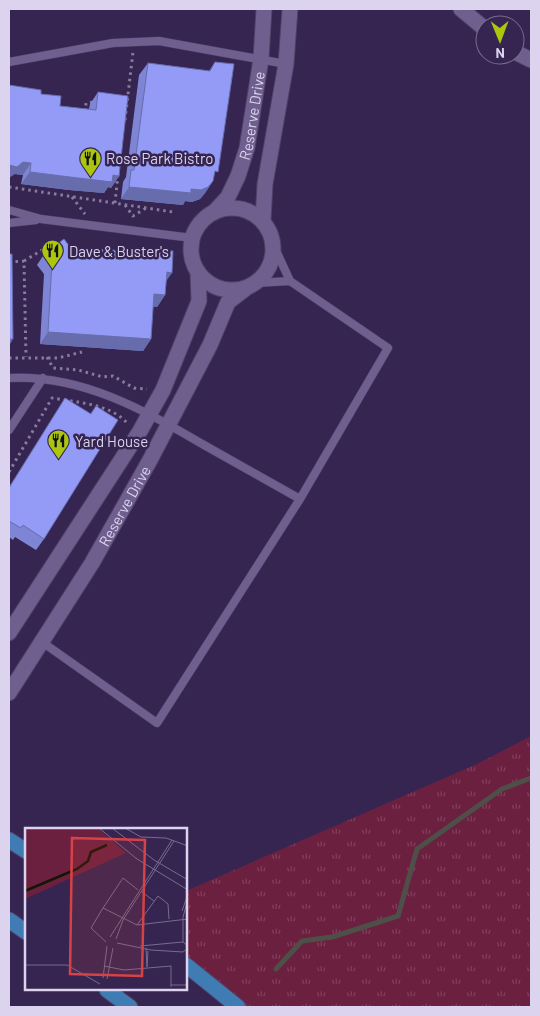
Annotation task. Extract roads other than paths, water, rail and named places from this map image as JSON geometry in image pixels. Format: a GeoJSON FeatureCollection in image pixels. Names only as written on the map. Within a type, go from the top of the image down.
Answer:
{"type":"FeatureCollection","features":[{"type":"Feature","properties":{"kind":"main road"},"geometry":{"type":"LineString","coordinates":[[9,840],[25,850]]}},
{"type":"Feature","properties":{"kind":"main road"},"geometry":{"type":"LineString","coordinates":[[9,920],[25,931]]}},
{"type":"Feature","properties":{"kind":"main road"},"geometry":{"type":"LineString","coordinates":[[188,967],[238,1007]]}},
{"type":"Feature","properties":{"kind":"main road"},"geometry":{"type":"LineString","coordinates":[[108,991],[130,1007]]}},
{"type":"Feature","properties":{"kind":"street","name":"Reserve Drive"},"geometry":{"type":"LineString","coordinates":[[213,212],[228,197],[238,176],[246,148],[261,59],[264,9]]}},
{"type":"Feature","properties":{"kind":"street","name":"Reserve Drive"},"geometry":{"type":"LineString","coordinates":[[262,221],[266,184],[286,64],[290,9]]}},
{"type":"Feature","properties":{"kind":"street"},"geometry":{"type":"LineString","coordinates":[[461,9],[475,21]]}},
{"type":"Feature","properties":{"kind":"street"},"geometry":{"type":"LineString","coordinates":[[226,208],[239,208],[252,212],[262,221],[270,232],[274,246],[270,267],[251,286],[232,290],[219,288],[207,282],[198,272],[191,250],[192,238],[200,223],[213,212],[226,208]]}},
{"type":"Feature","properties":{"kind":"street","name":"Reserve Drive"},"geometry":{"type":"LineString","coordinates":[[11,625],[150,414],[163,390],[196,313],[199,302],[198,272]]}},
{"type":"Feature","properties":{"kind":"street","name":"Reserve Drive"},"geometry":{"type":"LineString","coordinates":[[9,693],[92,563],[210,345],[228,302],[251,286]]}},
{"type":"Feature","properties":{"kind":"lane"},"geometry":{"type":"LineString","coordinates":[[9,62],[113,43],[135,41],[175,42],[286,64]]}},
{"type":"Feature","properties":{"kind":"lane"},"geometry":{"type":"LineString","coordinates":[[9,210],[41,219],[192,238]]}},
{"type":"Feature","properties":{"kind":"lane"},"geometry":{"type":"LineString","coordinates":[[9,223],[41,219]]}},
{"type":"Feature","properties":{"kind":"lane"},"geometry":{"type":"LineString","coordinates":[[42,642],[157,723],[300,500],[388,348],[290,281],[274,246]]}},
{"type":"Feature","properties":{"kind":"lane"},"geometry":{"type":"LineString","coordinates":[[251,286],[290,281]]}},
{"type":"Feature","properties":{"kind":"lane"},"geometry":{"type":"LineString","coordinates":[[9,378],[43,378],[93,390],[150,414],[300,500]]}},
{"type":"Feature","properties":{"kind":"lane"},"geometry":{"type":"LineString","coordinates":[[9,430],[43,378]]}},
{"type":"Feature","properties":{"kind":"waterway"},"geometry":{"type":"LineString","coordinates":[[276,969],[302,941],[332,937],[398,916],[417,849],[502,789],[531,778]]}},
{"type":"Feature","properties":{"kind":"place","name":"Rose Park Bistro"},"geometry":{"type":"Point","coordinates":[90,177]}},
{"type":"Feature","properties":{"kind":"place","name":"Dave & Buster's"},"geometry":{"type":"Point","coordinates":[53,270]}},
{"type":"Feature","properties":{"kind":"place","name":"Yard House"},"geometry":{"type":"Point","coordinates":[59,460]}}]}
